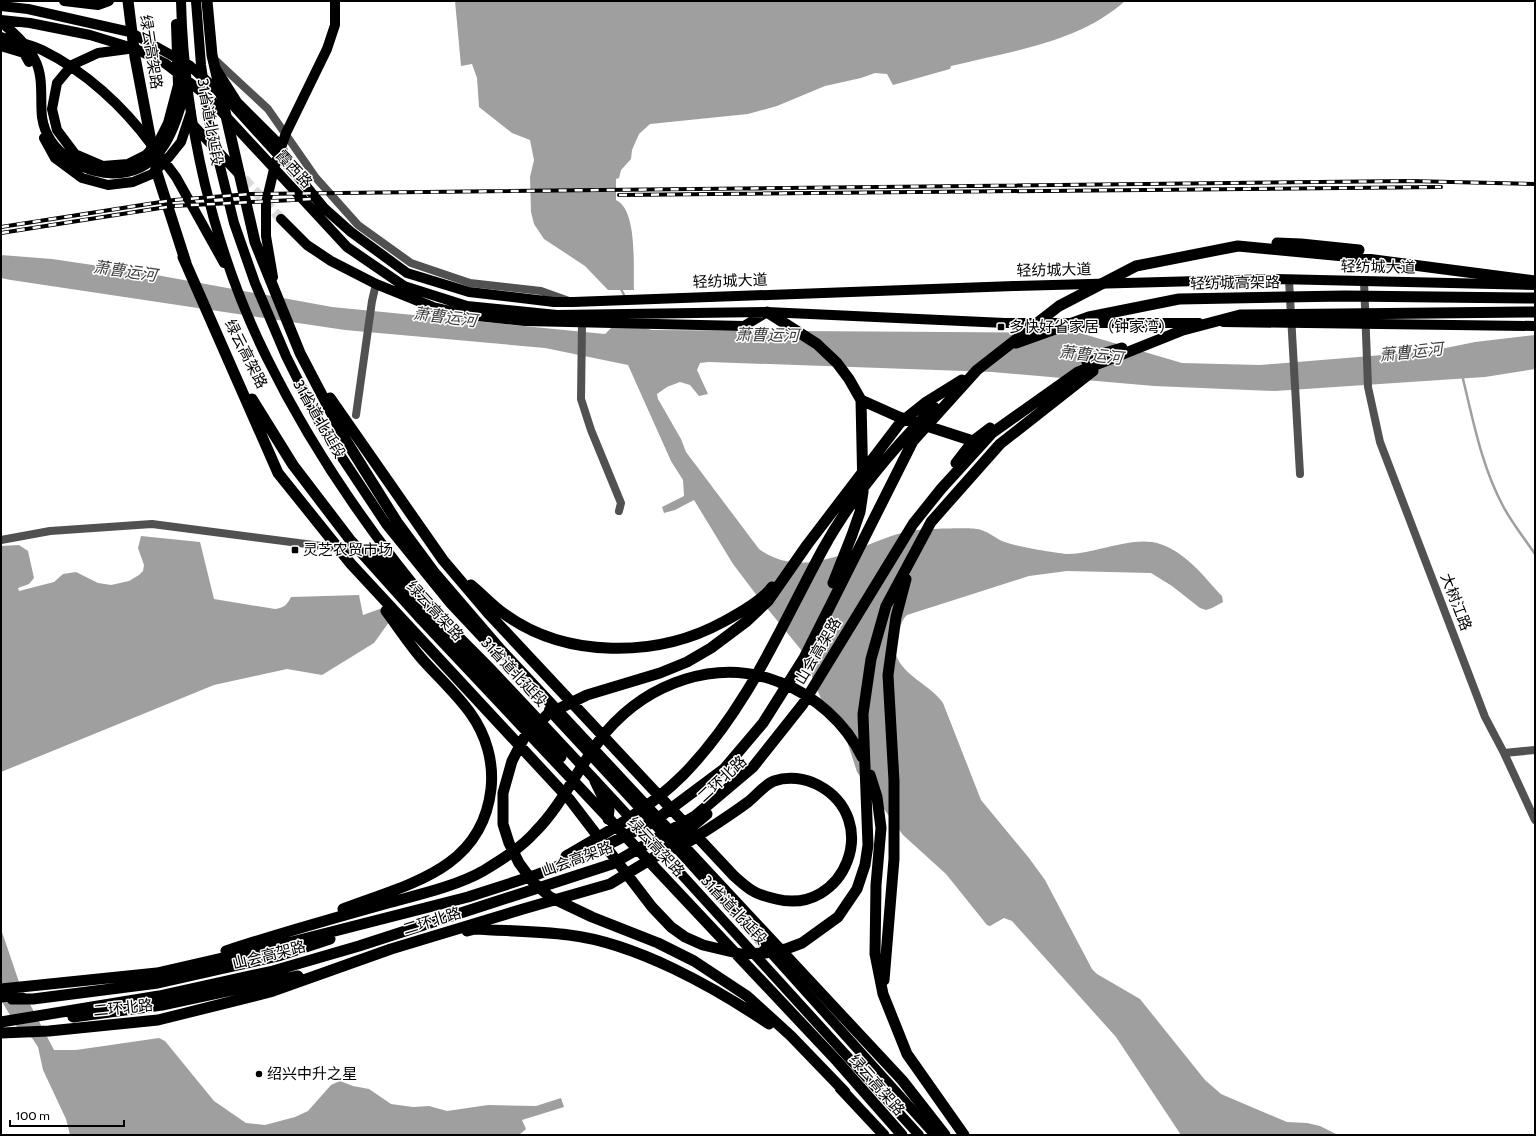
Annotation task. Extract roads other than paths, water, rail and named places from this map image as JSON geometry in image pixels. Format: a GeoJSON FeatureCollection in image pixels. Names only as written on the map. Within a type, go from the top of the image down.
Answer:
{"type":"FeatureCollection","features":[{"type":"Feature","properties":{"kind":"highway","name":"绿云高架路"},"geometry":{"type":"LineString","coordinates":[[128,1],[135,57],[157,173],[183,257],[237,376],[293,464],[351,541],[422,620],[837,1061],[902,1135]]}},
{"type":"Feature","properties":{"kind":"highway","name":"绿云高架路"},"geometry":{"type":"LineString","coordinates":[[202,2],[212,55],[255,242],[300,353],[345,438],[397,522],[467,612],[902,1080],[945,1135]]}},
{"type":"Feature","properties":{"kind":"highway"},"geometry":{"type":"LineString","coordinates":[[1087,284],[1120,268],[1168,253],[1254,242],[1345,248],[1387,254],[1462,270],[1535,281]]}},
{"type":"Feature","properties":{"kind":"highway"},"geometry":{"type":"LineString","coordinates":[[1,989],[157,973],[277,946],[468,897],[536,875],[641,830],[724,769],[763,723],[804,658],[913,441],[977,370],[1059,306],[1136,266],[1238,246],[1344,256],[1535,281]]}},
{"type":"Feature","properties":{"kind":"highway"},"geometry":{"type":"LineString","coordinates":[[183,257],[278,473],[351,564],[421,658],[462,702],[478,725],[491,762],[492,782],[485,818],[466,849],[450,863],[400,887],[285,932]]}},
{"type":"Feature","properties":{"kind":"highway","name":"轻纺城高架路"},"geometry":{"type":"LineString","coordinates":[[956,385],[1017,342],[1089,317],[1179,299],[1345,296],[1535,298]]}},
{"type":"Feature","properties":{"kind":"highway"},"geometry":{"type":"LineString","coordinates":[[767,312],[817,344],[837,363],[859,396],[899,417],[973,441]]}},
{"type":"Feature","properties":{"kind":"highway"},"geometry":{"type":"LineString","coordinates":[[1104,358],[1182,330],[1240,315],[1535,312]]}},
{"type":"Feature","properties":{"kind":"highway"},"geometry":{"type":"LineString","coordinates":[[351,564],[570,800],[638,890],[671,927],[685,937],[703,946],[742,954],[765,953],[786,949],[802,943],[838,917],[857,889],[865,865],[868,845],[863,714],[871,659],[886,606],[931,522],[1000,444],[1104,358],[1195,323]]}},
{"type":"Feature","properties":{"kind":"highway"},"geometry":{"type":"LineString","coordinates":[[2,1028],[162,1005],[272,982],[475,929],[614,884],[661,860],[694,838],[700,835],[717,825],[773,781],[792,777],[812,782],[829,791],[841,804],[850,822],[852,852],[838,879],[816,895],[800,900],[784,901],[754,892],[734,876],[701,841],[696,835],[641,776],[499,625],[443,560],[300,353]]}},
{"type":"Feature","properties":{"kind":"highway","name":"山会高架路"},"geometry":{"type":"LineString","coordinates":[[2,1028],[273,971],[359,946],[612,864],[694,816],[753,767],[803,704],[913,524],[992,433],[1079,373],[1104,358]]}},
{"type":"Feature","properties":{"kind":"highway","name":"二环北路"},"geometry":{"type":"LineString","coordinates":[[2,1028],[49,1030],[158,1020],[270,992],[399,947],[610,884],[661,853],[673,844],[759,764],[804,704],[905,529],[973,441],[1014,409],[1069,371],[1104,358]]}},
{"type":"Feature","properties":{"kind":"highway"},"geometry":{"type":"LineString","coordinates":[[443,560],[504,614],[539,634],[576,644],[628,650],[661,645],[706,631],[739,613],[770,590],[807,545],[900,423],[925,403],[956,385]]}},
{"type":"Feature","properties":{"kind":"highway","name":"山会高架路"},"geometry":{"type":"LineString","coordinates":[[1,998],[33,999],[158,983],[278,956],[461,898],[552,864],[616,828],[655,800],[678,780],[720,732],[744,698],[782,632],[823,549],[860,490],[905,437],[956,385]]}},
{"type":"Feature","properties":{"kind":"highway"},"geometry":{"type":"LineString","coordinates":[[804,658],[860,512],[863,492],[859,396]]}},
{"type":"Feature","properties":{"kind":"highway"},"geometry":{"type":"LineString","coordinates":[[883,994],[886,932],[894,859],[894,781],[888,675],[896,617],[904,582],[931,522]]}},
{"type":"Feature","properties":{"kind":"highway"},"geometry":{"type":"LineString","coordinates":[[807,545],[768,602],[747,621],[711,648],[687,662],[660,673],[587,694],[548,714],[524,738],[512,761],[503,794],[503,824],[509,843],[519,863],[533,882],[550,897],[592,917],[658,943],[694,961],[747,996],[791,1036],[884,1135]]}},
{"type":"Feature","properties":{"kind":"highway"},"geometry":{"type":"LineString","coordinates":[[376,553],[609,810]]}},
{"type":"Feature","properties":{"kind":"highway"},"geometry":{"type":"LineString","coordinates":[[1,998],[159,973],[285,932],[437,889],[481,872],[508,855],[535,833],[554,810],[606,733],[632,706],[660,689],[692,676],[742,672],[770,678],[795,688],[814,700],[847,732],[858,748],[869,771],[877,797],[881,828],[876,885],[875,954],[883,994],[907,1054],[964,1135]]}},
{"type":"Feature","properties":{"kind":"highway"},"geometry":{"type":"LineString","coordinates":[[594,781],[609,810],[608,828],[597,850]]}},
{"type":"Feature","properties":{"kind":"highway"},"geometry":{"type":"LineString","coordinates":[[475,929],[570,935],[602,942],[656,961],[737,1002],[784,1034],[844,1092]]}},
{"type":"Feature","properties":{"kind":"main road"},"geometry":{"type":"LineString","coordinates":[[64,1],[98,5],[109,1]]}},
{"type":"Feature","properties":{"kind":"main road"},"geometry":{"type":"LineString","coordinates":[[136,49],[98,52],[72,65],[57,84],[52,108],[57,130],[76,154],[103,166],[128,164],[146,155],[159,141],[168,123],[178,85],[176,1]]}},
{"type":"Feature","properties":{"kind":"main road","name":"31省道北延段"},"geometry":{"type":"LineString","coordinates":[[181,1],[193,123],[217,227],[237,288],[266,357],[313,444],[372,530],[428,602],[641,830],[920,1135]]}},
{"type":"Feature","properties":{"kind":"main road"},"geometry":{"type":"LineString","coordinates":[[336,1],[335,25],[327,49],[286,133],[275,165],[266,203],[266,236],[271,271],[303,359],[345,443],[368,499]]}},
{"type":"Feature","properties":{"kind":"main road"},"geometry":{"type":"LineString","coordinates":[[202,2],[200,65],[210,126],[234,223],[255,283],[286,356],[321,426],[368,499],[386,524],[450,603],[653,822],[935,1135]]}},
{"type":"Feature","properties":{"kind":"main road"},"geometry":{"type":"LineString","coordinates":[[1,21],[16,34],[36,60],[41,82],[42,118],[48,134],[62,155],[87,169],[109,175],[130,172],[147,164],[162,150],[171,134],[194,63],[202,2]]}},
{"type":"Feature","properties":{"kind":"main road"},"geometry":{"type":"LineString","coordinates":[[202,2],[205,40],[216,70],[238,102],[276,141],[301,180]]}},
{"type":"Feature","properties":{"kind":"main road","name":"霞西路"},"geometry":{"type":"LineString","coordinates":[[1,6],[28,9],[130,32],[189,65],[230,102],[301,180],[324,208],[351,232],[407,273],[469,292],[554,302],[573,302]]}},
{"type":"Feature","properties":{"kind":"main road","name":"霞西路"},"geometry":{"type":"LineString","coordinates":[[1,21],[30,23],[90,35],[136,49],[166,64],[207,96],[347,247],[404,286],[467,306],[557,315],[580,323]]}},
{"type":"Feature","properties":{"kind":"main road"},"geometry":{"type":"LineString","coordinates":[[1,37],[42,50],[85,76],[112,99],[145,135],[176,177],[202,220],[237,288]]}},
{"type":"Feature","properties":{"kind":"main road"},"geometry":{"type":"LineString","coordinates":[[1,46],[24,53],[30,63],[35,84],[42,136],[55,158],[82,178],[108,185],[133,182],[152,174],[181,142],[209,54]]}},
{"type":"Feature","properties":{"kind":"main road"},"geometry":{"type":"LineString","coordinates":[[188,120],[244,179]]}},
{"type":"Feature","properties":{"kind":"main road"},"geometry":{"type":"LineString","coordinates":[[282,219],[307,245],[330,261],[376,284],[433,307],[468,315],[501,319],[580,323],[603,319],[642,318],[744,326],[767,312],[1005,323],[1233,322],[1364,325],[1535,326]]}},
{"type":"Feature","properties":{"kind":"main road","name":"轻纺城大道"},"geometry":{"type":"LineString","coordinates":[[573,302],[1087,284],[1289,280],[1535,285]]}},
{"type":"Feature","properties":{"kind":"street"},"geometry":{"type":"LineString","coordinates":[[202,2],[209,54],[268,109],[316,178],[358,225],[412,263],[470,283],[541,291],[573,302]]}},
{"type":"Feature","properties":{"kind":"street"},"geometry":{"type":"LineString","coordinates":[[1289,280],[1292,359],[1300,474]]}},
{"type":"Feature","properties":{"kind":"street","name":"大树江路"},"geometry":{"type":"LineString","coordinates":[[1364,281],[1365,354],[1368,387],[1380,442],[1485,717],[1504,753],[1535,820]]}},
{"type":"Feature","properties":{"kind":"street"},"geometry":{"type":"LineString","coordinates":[[356,415],[372,301],[376,284]]}},
{"type":"Feature","properties":{"kind":"street"},"geometry":{"type":"LineString","coordinates":[[580,323],[582,361],[581,399],[591,430],[621,503],[619,511]]}},
{"type":"Feature","properties":{"kind":"street"},"geometry":{"type":"LineString","coordinates":[[1,540],[50,531],[152,524],[376,553]]}},
{"type":"Feature","properties":{"kind":"street"},"geometry":{"type":"LineString","coordinates":[[1504,753],[1535,750]]}},
{"type":"Feature","properties":{"kind":"water"},"geometry":{"type":"Polygon","coordinates":[[[455,1],[1125,1],[1086,27],[1043,44],[951,66],[950,69],[893,85],[887,74],[875,73],[861,78],[825,86],[777,106],[748,114],[650,124],[639,134],[632,150],[631,159],[621,170],[619,178],[616,179],[616,200],[623,206],[628,215],[631,227],[634,255],[634,290],[608,290],[585,266],[544,239],[534,224],[531,212],[530,177],[534,160],[530,140],[512,133],[479,107],[477,78],[472,64],[461,66],[455,1]]]}},
{"type":"Feature","properties":{"kind":"water","name":"萧曹运河"},"geometry":{"type":"Polygon","coordinates":[[[1,255],[52,259],[140,272],[332,307],[605,334],[611,328],[641,327],[652,330],[1080,333],[1182,363],[1260,365],[1431,351],[1475,342],[1535,335],[1535,369],[1485,377],[1275,391],[1154,386],[992,372],[709,362],[700,363],[697,370],[708,394],[699,396],[690,385],[680,382],[667,387],[657,394],[658,399],[681,439],[686,452],[759,549],[777,559],[796,562],[814,562],[853,551],[891,536],[909,531],[944,528],[973,528],[984,531],[1002,541],[1015,545],[1068,554],[1126,543],[1149,542],[1160,544],[1179,553],[1202,574],[1222,596],[1223,602],[1206,610],[1200,608],[1172,586],[1151,573],[1067,571],[1029,576],[907,615],[901,625],[895,653],[905,669],[932,691],[943,703],[981,800],[1029,858],[1045,880],[1092,969],[1097,974],[1140,999],[1205,1080],[1221,1094],[1287,1122],[1307,1123],[1320,1126],[1338,1135],[1181,1135],[1116,1037],[1012,921],[1004,918],[990,926],[987,925],[946,874],[903,835],[857,772],[846,738],[825,709],[802,651],[733,564],[694,500],[675,510],[664,513],[662,507],[684,496],[683,480],[671,461],[628,365],[545,348],[345,330],[11,280],[1,278],[1,255]]]}},
{"type":"Feature","properties":{"kind":"water"},"geometry":{"type":"Polygon","coordinates":[[[141,536],[200,542],[214,599],[275,609],[285,606],[291,597],[359,595],[363,615],[388,606],[394,615],[374,643],[322,675],[287,669],[214,685],[1,772],[1,546],[19,545],[28,551],[34,578],[29,584],[18,588],[19,591],[54,582],[63,574],[76,572],[98,583],[111,585],[129,581],[143,571],[144,565],[138,548],[141,536]]]}},
{"type":"Feature","properties":{"kind":"water"},"geometry":{"type":"Polygon","coordinates":[[[1,929],[20,985],[54,1050],[76,1050],[159,1038],[165,1041],[214,1101],[246,1123],[265,1125],[295,1117],[308,1111],[331,1085],[340,1081],[353,1086],[369,1089],[391,1104],[413,1107],[429,1106],[447,1111],[488,1105],[536,1106],[561,1098],[564,1107],[522,1120],[526,1129],[519,1135],[70,1135],[66,1119],[43,1070],[38,1047],[32,1038],[20,1032],[1,1000],[1,929]]]}},
{"type":"Feature","properties":{"kind":"waterway"},"geometry":{"type":"LineString","coordinates":[[620,287],[625,297]]}},
{"type":"Feature","properties":{"kind":"waterway"},"geometry":{"type":"LineString","coordinates":[[1462,375],[1478,442],[1495,490],[1510,518],[1535,554]]}},
{"type":"Feature","properties":{"kind":"tunnel"},"geometry":{"type":"LineString","coordinates":[[244,179],[281,219]]}},
{"type":"Feature","properties":{"kind":"railway"},"geometry":{"type":"LineString","coordinates":[[1,227],[174,200],[250,194],[1409,181],[1535,184]]}},
{"type":"Feature","properties":{"kind":"railway"},"geometry":{"type":"LineString","coordinates":[[619,195],[1441,187]]}},
{"type":"Feature","properties":{"kind":"railway"},"geometry":{"type":"LineString","coordinates":[[1,233],[173,206],[313,199]]}},
{"type":"Feature","properties":{"kind":"place","name":"多快好省家居（钟家湾）"},"geometry":{"type":"Point","coordinates":[1001,327]}},
{"type":"Feature","properties":{"kind":"place","name":"灵芝农贸市场"},"geometry":{"type":"Point","coordinates":[295,550]}},
{"type":"Feature","properties":{"kind":"place","name":"绍兴中升之星"},"geometry":{"type":"Point","coordinates":[259,1074]}}]}
